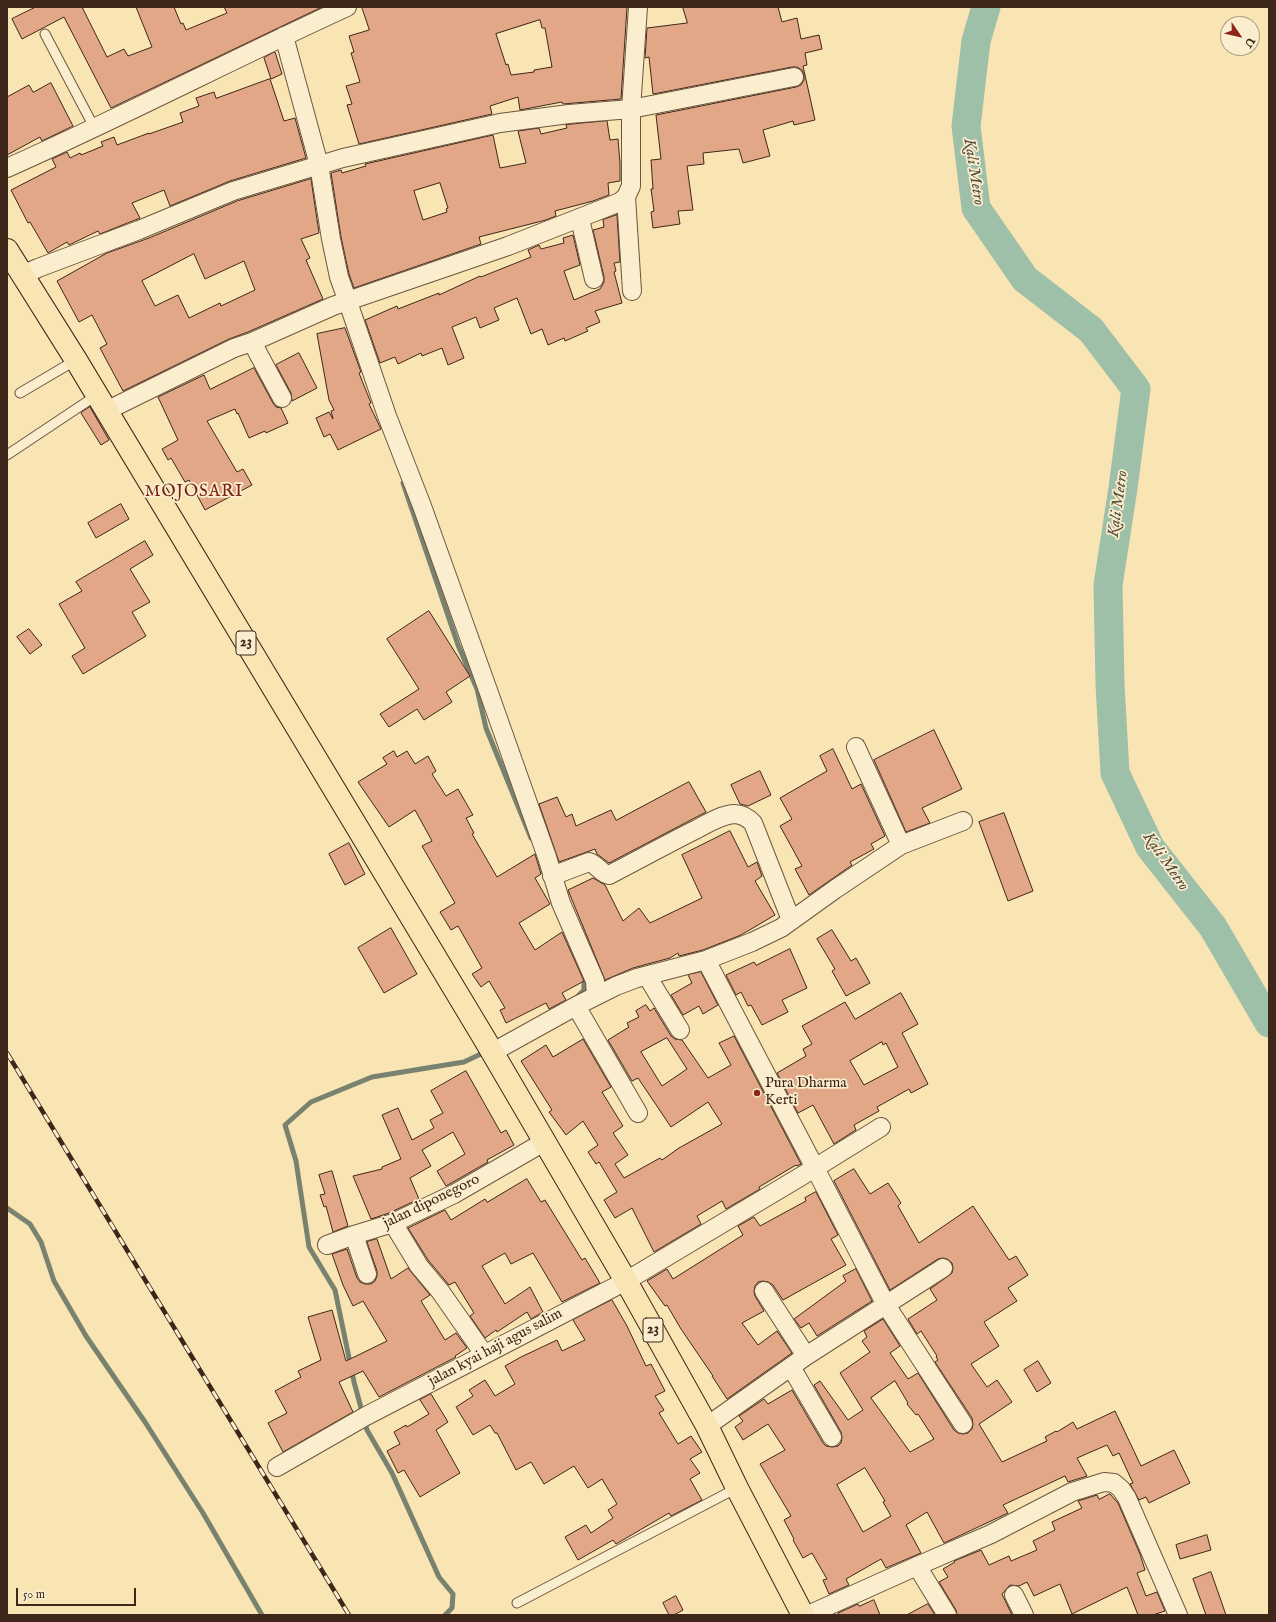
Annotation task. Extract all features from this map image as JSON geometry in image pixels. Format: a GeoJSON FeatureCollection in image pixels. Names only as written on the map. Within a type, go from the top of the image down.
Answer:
{"type":"FeatureCollection","features":[{"type":"Feature","properties":{"kind":"highway","name":"23"},"geometry":{"type":"LineString","coordinates":[[7,250],[76,360],[489,1047],[626,1281],[707,1426],[737,1488],[803,1615]]}},
{"type":"Feature","properties":{"kind":"street"},"geometry":{"type":"LineString","coordinates":[[7,168],[95,129],[347,7]]}},
{"type":"Feature","properties":{"kind":"street"},"geometry":{"type":"LineString","coordinates":[[102,403],[342,304],[508,246],[620,202],[626,197],[631,186],[631,109],[638,7]]}},
{"type":"Feature","properties":{"kind":"street"},"geometry":{"type":"LineString","coordinates":[[281,38],[314,166],[340,277],[342,304],[422,506],[489,693],[561,903],[595,981],[596,996]]}},
{"type":"Feature","properties":{"kind":"street"},"geometry":{"type":"LineString","coordinates":[[22,275],[139,230],[233,191],[314,166],[416,141],[500,123],[568,114],[631,109],[794,77]]}},
{"type":"Feature","properties":{"kind":"street"},"geometry":{"type":"LineString","coordinates":[[626,197],[632,291]]}},
{"type":"Feature","properties":{"kind":"street"},"geometry":{"type":"LineString","coordinates":[[580,218],[594,279]]}},
{"type":"Feature","properties":{"kind":"street"},"geometry":{"type":"LineString","coordinates":[[252,342],[282,398]]}},
{"type":"Feature","properties":{"kind":"street"},"geometry":{"type":"LineString","coordinates":[[856,747],[902,845]]}},
{"type":"Feature","properties":{"kind":"street"},"geometry":{"type":"LineString","coordinates":[[552,876],[588,862],[595,864],[602,873],[609,876],[722,816],[733,814],[742,815],[747,817],[753,823],[791,920]]}},
{"type":"Feature","properties":{"kind":"street"},"geometry":{"type":"LineString","coordinates":[[489,1047],[627,981],[706,960],[752,942],[781,928],[840,885],[902,845],[963,821]]}},
{"type":"Feature","properties":{"kind":"street"},"geometry":{"type":"LineString","coordinates":[[706,960],[886,1305],[963,1424]]}},
{"type":"Feature","properties":{"kind":"street"},"geometry":{"type":"LineString","coordinates":[[647,976],[680,1030]]}},
{"type":"Feature","properties":{"kind":"street"},"geometry":{"type":"LineString","coordinates":[[576,1006],[638,1113]]}},
{"type":"Feature","properties":{"kind":"street","name":"jalan kyai haji agus salim"},"geometry":{"type":"LineString","coordinates":[[278,1467],[366,1416],[626,1281],[881,1127]]}},
{"type":"Feature","properties":{"kind":"street","name":"jalan diponegoro"},"geometry":{"type":"LineString","coordinates":[[327,1245],[393,1223],[466,1187],[544,1142]]}},
{"type":"Feature","properties":{"kind":"street"},"geometry":{"type":"LineString","coordinates":[[393,1223],[419,1266],[440,1291],[484,1354]]}},
{"type":"Feature","properties":{"kind":"street"},"geometry":{"type":"LineString","coordinates":[[354,1235],[366,1274]]}},
{"type":"Feature","properties":{"kind":"street"},"geometry":{"type":"LineString","coordinates":[[707,1426],[806,1356],[943,1268]]}},
{"type":"Feature","properties":{"kind":"street"},"geometry":{"type":"LineString","coordinates":[[764,1291],[806,1356]]}},
{"type":"Feature","properties":{"kind":"street"},"geometry":{"type":"LineString","coordinates":[[791,1367],[832,1437]]}},
{"type":"Feature","properties":{"kind":"street"},"geometry":{"type":"LineString","coordinates":[[808,1615],[991,1534],[1072,1492],[1104,1482],[1114,1483],[1128,1498],[1178,1615]]}},
{"type":"Feature","properties":{"kind":"street"},"geometry":{"type":"LineString","coordinates":[[917,1566],[947,1615]]}},
{"type":"Feature","properties":{"kind":"street"},"geometry":{"type":"LineString","coordinates":[[1014,1595],[1024,1615]]}},
{"type":"Feature","properties":{"kind":"lane"},"geometry":{"type":"LineString","coordinates":[[45,34],[95,129]]}},
{"type":"Feature","properties":{"kind":"lane"},"geometry":{"type":"LineString","coordinates":[[20,393],[76,360]]}},
{"type":"Feature","properties":{"kind":"lane"},"geometry":{"type":"LineString","coordinates":[[7,455],[102,403]]}},
{"type":"Feature","properties":{"kind":"lane"},"geometry":{"type":"LineString","coordinates":[[517,1603],[737,1488]]}},
{"type":"Feature","properties":{"kind":"building"},"geometry":{"type":"Polygon","coordinates":[[[36,7],[82,7],[107,57],[124,49],[128,56],[152,47],[136,7],[174,7],[181,24],[183,23],[186,30],[227,13],[224,7],[322,7],[111,108],[64,17],[22,39],[12,19],[36,7]]]}},
{"type":"Feature","properties":{"kind":"building"},"geometry":{"type":"Polygon","coordinates":[[[362,7],[627,7],[621,99],[563,104],[562,102],[520,110],[518,97],[490,106],[492,114],[359,144],[347,105],[352,104],[346,86],[360,82],[351,53],[354,52],[349,36],[369,30],[362,7]],[[540,20],[496,34],[506,65],[508,64],[511,75],[534,72],[534,70],[552,67],[545,28],[542,28],[540,20]]]}},
{"type":"Feature","properties":{"kind":"building"},"geometry":{"type":"Polygon","coordinates":[[[683,7],[778,7],[782,22],[797,18],[801,39],[819,35],[822,49],[805,53],[807,65],[803,66],[815,120],[794,125],[793,121],[763,130],[770,156],[743,163],[739,149],[703,153],[704,164],[687,166],[693,210],[678,211],[680,224],[653,228],[651,212],[654,211],[651,189],[653,189],[651,160],[661,159],[656,115],[796,87],[801,85],[804,80],[802,70],[797,67],[792,67],[653,94],[649,57],[645,58],[647,28],[687,23],[683,7]]]}},
{"type":"Feature","properties":{"kind":"building"},"geometry":{"type":"Polygon","coordinates":[[[275,52],[282,74],[271,79],[264,58],[275,52]]]}},
{"type":"Feature","properties":{"kind":"building"},"geometry":{"type":"Polygon","coordinates":[[[270,79],[284,121],[295,118],[306,158],[230,181],[170,206],[164,190],[132,203],[140,218],[100,234],[98,231],[69,245],[67,242],[48,253],[30,222],[28,223],[11,190],[56,167],[52,159],[67,152],[70,158],[80,153],[81,155],[103,146],[101,142],[114,137],[117,145],[183,122],[180,113],[199,106],[196,98],[214,92],[216,98],[270,79]]]}},
{"type":"Feature","properties":{"kind":"building"},"geometry":{"type":"Polygon","coordinates":[[[51,83],[73,126],[42,141],[40,137],[7,155],[7,97],[29,85],[33,92],[51,83]]]}},
{"type":"Feature","properties":{"kind":"building"},"geometry":{"type":"Polygon","coordinates":[[[607,121],[610,140],[618,139],[620,163],[620,181],[608,183],[609,195],[593,201],[555,211],[556,216],[546,220],[479,237],[481,244],[354,288],[349,274],[341,237],[331,173],[341,170],[342,173],[366,166],[365,164],[493,135],[500,168],[526,163],[518,131],[539,128],[541,134],[567,128],[566,125],[607,121]],[[440,183],[414,191],[423,220],[447,212],[446,209],[448,208],[440,183]]]}},
{"type":"Feature","properties":{"kind":"building"},"geometry":{"type":"Polygon","coordinates":[[[311,179],[319,233],[301,239],[310,258],[306,260],[323,299],[229,339],[123,391],[100,348],[107,344],[92,315],[79,322],[57,281],[107,253],[149,238],[237,201],[311,179]],[[194,254],[142,281],[155,306],[178,295],[189,318],[220,303],[221,306],[255,290],[244,261],[205,279],[194,254]]]}},
{"type":"Feature","properties":{"kind":"building"},"geometry":{"type":"Polygon","coordinates":[[[617,215],[620,262],[614,263],[616,271],[614,272],[622,303],[595,311],[600,322],[586,328],[588,331],[565,341],[564,338],[548,345],[542,329],[531,334],[517,298],[494,308],[499,320],[480,328],[476,317],[452,327],[464,358],[448,365],[442,348],[422,356],[421,353],[398,364],[395,357],[380,363],[365,320],[397,306],[398,309],[439,293],[439,295],[480,276],[481,277],[531,257],[528,250],[539,245],[541,249],[564,243],[563,238],[573,235],[580,265],[564,271],[574,300],[600,289],[604,282],[604,277],[593,230],[604,227],[603,220],[617,215]]]}},
{"type":"Feature","properties":{"kind":"building"},"geometry":{"type":"Polygon","coordinates":[[[345,328],[361,372],[359,373],[371,403],[369,404],[381,429],[338,450],[330,434],[324,437],[316,418],[329,412],[333,419],[331,411],[334,410],[329,400],[317,334],[345,328]]]}},
{"type":"Feature","properties":{"kind":"building"},"geometry":{"type":"Polygon","coordinates":[[[299,353],[317,388],[292,401],[291,393],[276,365],[299,353]]]}},
{"type":"Feature","properties":{"kind":"building"},"geometry":{"type":"Polygon","coordinates":[[[254,368],[273,403],[276,407],[281,408],[288,423],[266,433],[265,431],[249,438],[235,409],[207,421],[237,472],[243,469],[252,485],[205,510],[189,480],[185,482],[171,458],[168,460],[162,449],[178,440],[158,397],[204,375],[210,389],[254,368]]]}},
{"type":"Feature","properties":{"kind":"building"},"geometry":{"type":"Polygon","coordinates":[[[90,407],[109,440],[101,445],[81,413],[90,407]]]}},
{"type":"Feature","properties":{"kind":"building"},"geometry":{"type":"Polygon","coordinates":[[[121,504],[129,519],[96,538],[88,523],[121,504]]]}},
{"type":"Feature","properties":{"kind":"building"},"geometry":{"type":"Polygon","coordinates":[[[145,541],[153,555],[130,569],[150,602],[132,612],[146,636],[83,674],[72,656],[85,648],[59,604],[82,591],[76,582],[145,541]]]}},
{"type":"Feature","properties":{"kind":"building"},"geometry":{"type":"Polygon","coordinates":[[[429,611],[470,676],[446,692],[452,702],[424,720],[417,709],[389,727],[380,714],[419,689],[387,639],[429,611]]]}},
{"type":"Feature","properties":{"kind":"building"},"geometry":{"type":"Polygon","coordinates":[[[29,629],[42,645],[30,654],[17,637],[29,629]]]}},
{"type":"Feature","properties":{"kind":"building"},"geometry":{"type":"Polygon","coordinates":[[[934,730],[962,789],[922,808],[930,823],[906,832],[874,760],[934,730]]]}},
{"type":"Feature","properties":{"kind":"building"},"geometry":{"type":"Polygon","coordinates":[[[833,749],[852,789],[861,784],[885,836],[871,844],[874,849],[850,862],[852,865],[809,895],[795,869],[802,866],[780,826],[792,819],[780,798],[827,771],[820,756],[833,749]]]}},
{"type":"Feature","properties":{"kind":"building"},"geometry":{"type":"Polygon","coordinates":[[[394,751],[397,757],[407,751],[415,764],[428,756],[436,771],[432,774],[446,796],[458,789],[473,815],[466,818],[474,833],[472,834],[497,877],[535,854],[541,874],[535,878],[550,904],[519,923],[535,950],[562,932],[584,981],[562,993],[566,1000],[549,1009],[546,1003],[506,1023],[500,1010],[505,1008],[489,981],[481,987],[472,974],[482,968],[458,926],[451,930],[440,912],[455,903],[422,846],[432,841],[415,810],[389,827],[358,782],[387,764],[383,758],[394,751]]]}},
{"type":"Feature","properties":{"kind":"building"},"geometry":{"type":"Polygon","coordinates":[[[760,771],[771,795],[748,806],[740,804],[731,785],[760,771]]]}},
{"type":"Feature","properties":{"kind":"building"},"geometry":{"type":"Polygon","coordinates":[[[689,782],[706,812],[609,863],[597,854],[595,849],[559,862],[539,804],[557,797],[566,817],[572,814],[576,826],[611,810],[616,820],[689,782]]]}},
{"type":"Feature","properties":{"kind":"building"},"geometry":{"type":"Polygon","coordinates":[[[1004,813],[1033,891],[1008,901],[979,822],[1004,813]]]}},
{"type":"Feature","properties":{"kind":"building"},"geometry":{"type":"Polygon","coordinates":[[[730,831],[748,867],[757,862],[762,876],[755,881],[775,915],[741,935],[703,950],[679,956],[678,953],[670,958],[633,968],[605,980],[568,890],[593,878],[605,885],[623,921],[639,908],[650,923],[702,898],[682,855],[730,831]]]}},
{"type":"Feature","properties":{"kind":"building"},"geometry":{"type":"Polygon","coordinates":[[[349,843],[365,874],[345,885],[329,854],[349,843]]]}},
{"type":"Feature","properties":{"kind":"building"},"geometry":{"type":"Polygon","coordinates":[[[391,928],[417,974],[384,993],[358,948],[391,928]]]}},
{"type":"Feature","properties":{"kind":"building"},"geometry":{"type":"Polygon","coordinates":[[[832,930],[851,961],[856,958],[870,983],[846,996],[832,971],[835,969],[817,939],[832,930]]]}},
{"type":"Feature","properties":{"kind":"building"},"geometry":{"type":"Polygon","coordinates":[[[790,949],[807,988],[782,1000],[788,1012],[762,1025],[751,1005],[748,1006],[741,992],[736,995],[726,975],[754,962],[756,965],[790,949]]]}},
{"type":"Feature","properties":{"kind":"building"},"geometry":{"type":"Polygon","coordinates":[[[701,972],[718,1005],[703,1014],[699,1006],[683,1015],[671,995],[692,983],[688,975],[701,972]]]}},
{"type":"Feature","properties":{"kind":"building"},"geometry":{"type":"Polygon","coordinates":[[[901,993],[918,1024],[902,1033],[928,1084],[911,1093],[909,1089],[877,1107],[879,1111],[854,1125],[856,1130],[834,1144],[813,1105],[798,1113],[777,1073],[806,1056],[803,1049],[812,1044],[802,1026],[845,1002],[855,1019],[901,993]],[[882,1042],[850,1061],[864,1085],[898,1067],[886,1043],[883,1045],[882,1042]]]}},
{"type":"Feature","properties":{"kind":"building"},"geometry":{"type":"Polygon","coordinates":[[[646,1005],[650,1011],[654,1008],[671,1036],[675,1039],[682,1040],[708,1078],[731,1065],[719,1043],[734,1036],[801,1164],[796,1165],[759,1187],[760,1189],[726,1209],[722,1201],[697,1216],[701,1224],[654,1252],[632,1208],[615,1218],[604,1200],[617,1192],[599,1162],[596,1164],[588,1152],[598,1145],[583,1121],[566,1135],[549,1112],[552,1110],[521,1061],[546,1045],[553,1057],[583,1039],[611,1087],[602,1092],[623,1126],[613,1133],[628,1155],[615,1164],[624,1178],[660,1158],[662,1160],[679,1148],[722,1124],[708,1102],[671,1127],[638,1078],[632,1081],[608,1040],[629,1027],[627,1023],[639,1017],[636,1011],[646,1005]],[[667,1038],[641,1052],[662,1086],[687,1069],[667,1038]]]}},
{"type":"Feature","properties":{"kind":"building"},"geometry":{"type":"Polygon","coordinates":[[[466,1071],[501,1133],[506,1130],[514,1145],[446,1186],[437,1171],[465,1154],[453,1132],[422,1150],[431,1166],[410,1178],[419,1199],[389,1213],[371,1219],[353,1176],[382,1169],[382,1167],[401,1159],[382,1115],[398,1108],[412,1140],[434,1128],[430,1120],[443,1113],[431,1091],[466,1071]]]}},
{"type":"Feature","properties":{"kind":"building"},"geometry":{"type":"Polygon","coordinates":[[[854,1169],[870,1194],[888,1183],[901,1203],[898,1206],[919,1243],[973,1206],[1009,1260],[1016,1256],[1028,1275],[1008,1288],[1017,1301],[984,1322],[999,1346],[971,1364],[987,1387],[997,1380],[1012,1402],[979,1424],[1002,1462],[1047,1441],[1045,1437],[1056,1431],[1057,1432],[1073,1422],[1077,1429],[1115,1411],[1141,1466],[1174,1450],[1190,1483],[1149,1503],[1146,1497],[1139,1500],[1130,1484],[1133,1483],[1119,1453],[1113,1456],[1107,1445],[1077,1458],[1087,1476],[1068,1482],[1065,1476],[1003,1505],[1008,1513],[944,1543],[927,1512],[906,1525],[921,1553],[886,1568],[881,1559],[846,1579],[849,1585],[829,1594],[823,1580],[827,1579],[812,1553],[803,1558],[793,1540],[794,1539],[784,1520],[791,1516],[760,1464],[785,1450],[768,1424],[743,1440],[735,1427],[743,1421],[739,1416],[764,1399],[768,1404],[792,1390],[823,1443],[826,1446],[838,1446],[841,1443],[841,1432],[814,1385],[820,1381],[848,1420],[863,1410],[840,1373],[870,1352],[862,1341],[867,1337],[864,1331],[883,1319],[900,1346],[890,1353],[908,1379],[918,1373],[954,1430],[958,1433],[968,1433],[972,1429],[973,1424],[972,1418],[935,1362],[938,1360],[936,1357],[937,1356],[921,1331],[917,1334],[908,1319],[937,1300],[930,1289],[952,1273],[952,1263],[947,1259],[938,1259],[890,1290],[834,1181],[854,1169]],[[895,1381],[871,1398],[910,1452],[934,1439],[918,1414],[916,1415],[907,1404],[908,1403],[895,1381]],[[865,1468],[837,1485],[863,1532],[891,1516],[883,1502],[885,1501],[865,1468]]]}},
{"type":"Feature","properties":{"kind":"building"},"geometry":{"type":"Polygon","coordinates":[[[332,1171],[348,1226],[333,1232],[326,1206],[324,1207],[320,1195],[325,1194],[319,1175],[332,1171]]]}},
{"type":"Feature","properties":{"kind":"building"},"geometry":{"type":"Polygon","coordinates":[[[527,1179],[541,1202],[545,1200],[582,1260],[585,1258],[600,1283],[562,1302],[533,1253],[511,1264],[505,1253],[482,1266],[505,1304],[530,1287],[543,1312],[531,1319],[527,1312],[497,1332],[496,1330],[485,1338],[470,1316],[474,1313],[455,1282],[449,1285],[428,1260],[408,1228],[445,1210],[451,1220],[485,1199],[487,1202],[527,1179]]]}},
{"type":"Feature","properties":{"kind":"building"},"geometry":{"type":"Polygon","coordinates":[[[816,1192],[838,1235],[831,1239],[846,1265],[783,1300],[773,1285],[763,1281],[758,1282],[755,1286],[755,1296],[764,1311],[742,1323],[758,1345],[777,1331],[792,1353],[727,1399],[667,1305],[665,1306],[647,1281],[667,1269],[673,1279],[743,1235],[738,1226],[754,1217],[760,1226],[806,1201],[805,1198],[816,1192]]]}},
{"type":"Feature","properties":{"kind":"building"},"geometry":{"type":"Polygon","coordinates":[[[377,1239],[391,1279],[408,1268],[430,1295],[421,1301],[445,1340],[456,1333],[467,1348],[455,1356],[456,1357],[379,1397],[363,1371],[339,1382],[353,1412],[283,1452],[268,1423],[287,1413],[275,1391],[301,1377],[298,1371],[321,1360],[308,1317],[332,1310],[346,1361],[387,1341],[363,1301],[353,1306],[343,1285],[332,1254],[347,1249],[357,1278],[360,1282],[371,1284],[375,1281],[377,1271],[367,1242],[377,1239]]]}},
{"type":"Feature","properties":{"kind":"building"},"geometry":{"type":"Polygon","coordinates":[[[856,1269],[872,1301],[817,1336],[809,1323],[801,1328],[794,1319],[846,1281],[843,1276],[856,1269]]]}},
{"type":"Feature","properties":{"kind":"building"},"geometry":{"type":"Polygon","coordinates":[[[612,1300],[627,1326],[646,1366],[651,1364],[665,1391],[655,1396],[664,1410],[659,1413],[678,1444],[691,1436],[702,1452],[690,1459],[700,1473],[690,1479],[702,1500],[671,1516],[669,1513],[616,1544],[613,1540],[578,1560],[565,1537],[586,1525],[591,1533],[613,1518],[608,1510],[617,1504],[602,1479],[588,1488],[574,1466],[544,1484],[531,1462],[516,1470],[497,1433],[495,1433],[490,1425],[473,1435],[456,1407],[473,1396],[469,1390],[485,1380],[495,1396],[515,1384],[505,1366],[521,1357],[557,1340],[562,1351],[585,1340],[573,1320],[612,1300]]]}},
{"type":"Feature","properties":{"kind":"building"},"geometry":{"type":"Polygon","coordinates":[[[1038,1361],[1051,1383],[1037,1392],[1024,1370],[1038,1361]]]}},
{"type":"Feature","properties":{"kind":"building"},"geometry":{"type":"Polygon","coordinates":[[[431,1394],[448,1422],[436,1430],[460,1473],[420,1497],[404,1470],[398,1473],[387,1451],[400,1444],[394,1432],[406,1425],[407,1427],[429,1414],[420,1400],[431,1394]]]}},
{"type":"Feature","properties":{"kind":"building"},"geometry":{"type":"Polygon","coordinates":[[[1110,1494],[1118,1503],[1140,1554],[1145,1570],[1137,1573],[1146,1596],[1157,1592],[1165,1611],[1153,1615],[1138,1615],[1127,1587],[1072,1614],[1060,1584],[1034,1596],[1027,1582],[1019,1586],[1010,1585],[1002,1594],[1012,1615],[957,1615],[956,1610],[939,1582],[948,1577],[943,1569],[955,1562],[954,1561],[981,1550],[989,1565],[1009,1556],[1011,1561],[1037,1550],[1033,1541],[1055,1530],[1052,1522],[1082,1508],[1078,1501],[1097,1495],[1099,1499],[1110,1494]]]}},
{"type":"Feature","properties":{"kind":"building"},"geometry":{"type":"Polygon","coordinates":[[[1207,1535],[1211,1550],[1180,1559],[1176,1545],[1207,1535]]]}},
{"type":"Feature","properties":{"kind":"building"},"geometry":{"type":"Polygon","coordinates":[[[1211,1572],[1226,1615],[1206,1615],[1193,1579],[1211,1572]]]}},
{"type":"Feature","properties":{"kind":"building"},"geometry":{"type":"Polygon","coordinates":[[[676,1596],[683,1610],[674,1615],[669,1615],[663,1603],[676,1596]]]}},
{"type":"Feature","properties":{"kind":"building"},"geometry":{"type":"Polygon","coordinates":[[[874,1600],[880,1615],[839,1615],[838,1613],[858,1604],[859,1606],[874,1600]]]}},
{"type":"Feature","properties":{"kind":"building"},"geometry":{"type":"Polygon","coordinates":[[[928,1604],[935,1615],[907,1615],[928,1604]]]}},
{"type":"Feature","properties":{"kind":"waterway","name":"Kali Metro"},"geometry":{"type":"LineString","coordinates":[[986,7],[976,41],[966,126],[976,208],[1025,279],[1091,330],[1136,389],[1108,585],[1110,684],[1115,773],[1150,847],[1213,927],[1269,1023]]}},
{"type":"Feature","properties":{"kind":"waterway"},"geometry":{"type":"LineString","coordinates":[[403,483],[458,645],[477,689],[486,728],[531,838]]}},
{"type":"Feature","properties":{"kind":"waterway"},"geometry":{"type":"LineString","coordinates":[[576,998],[584,990],[584,974]]}},
{"type":"Feature","properties":{"kind":"waterway"},"geometry":{"type":"LineString","coordinates":[[445,1615],[452,1608],[453,1594],[439,1577],[392,1473],[367,1430],[354,1382],[335,1290],[309,1247],[296,1161],[285,1125],[311,1102],[372,1077],[464,1062],[485,1052]]}},
{"type":"Feature","properties":{"kind":"waterway"},"geometry":{"type":"LineString","coordinates":[[7,1208],[30,1224],[41,1242],[54,1281],[86,1336],[145,1422],[203,1513],[262,1615]]}},
{"type":"Feature","properties":{"kind":"railway"},"geometry":{"type":"LineString","coordinates":[[7,1053],[349,1615]]}},
{"type":"Feature","properties":{"kind":"place","name":"Pura Dharma Kerti"},"geometry":{"type":"Point","coordinates":[757,1093]}},
{"type":"Feature","properties":{"kind":"district","name":"MOJOSARI"},"geometry":{"type":"Point","coordinates":[194,493]}}]}
